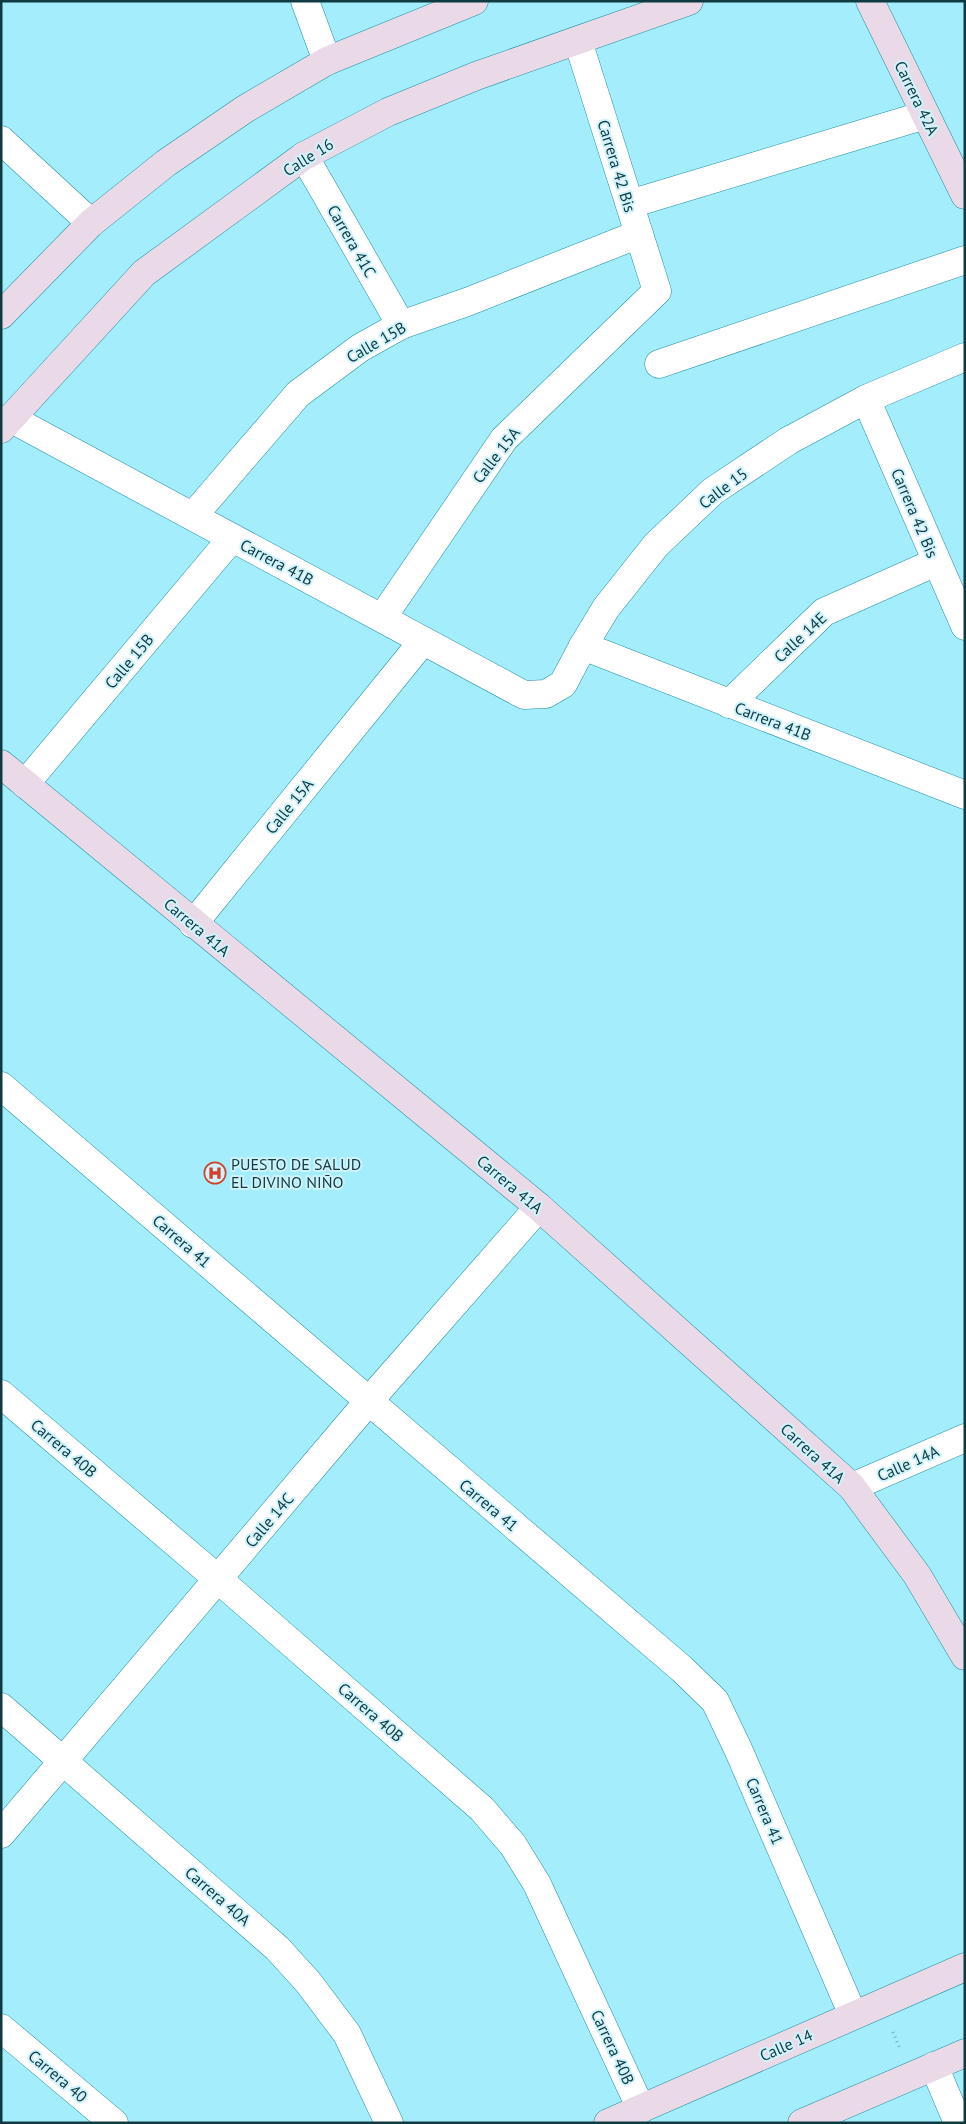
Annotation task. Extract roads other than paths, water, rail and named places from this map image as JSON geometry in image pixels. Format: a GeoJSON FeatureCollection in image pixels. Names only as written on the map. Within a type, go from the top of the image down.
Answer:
{"type":"FeatureCollection","features":[{"type":"Feature","properties":{"kind":"street"},"geometry":{"type":"LineString","coordinates":[[305,1],[328,62]]}},
{"type":"Feature","properties":{"kind":"street"},"geometry":{"type":"LineString","coordinates":[[1,315],[91,223],[166,163],[245,109],[328,62],[474,1]]}},
{"type":"Feature","properties":{"kind":"street","name":"Calle 16"},"geometry":{"type":"LineString","coordinates":[[6,423],[144,273],[304,156],[388,112],[476,76],[689,1]]}},
{"type":"Feature","properties":{"kind":"street","name":"Carrera 42A"},"geometry":{"type":"LineString","coordinates":[[870,1],[965,195]]}},
{"type":"Feature","properties":{"kind":"street","name":"Carrera 42 Bis"},"geometry":{"type":"LineString","coordinates":[[578,41],[657,291]]}},
{"type":"Feature","properties":{"kind":"street"},"geometry":{"type":"LineString","coordinates":[[630,204],[925,115]]}},
{"type":"Feature","properties":{"kind":"street"},"geometry":{"type":"LineString","coordinates":[[1,140],[91,223]]}},
{"type":"Feature","properties":{"kind":"street","name":"Carrera 41C"},"geometry":{"type":"LineString","coordinates":[[304,156],[401,325]]}},
{"type":"Feature","properties":{"kind":"street","name":"Calle 15B"},"geometry":{"type":"LineString","coordinates":[[193,516],[298,394],[360,348],[401,325],[467,302],[639,234]]}},
{"type":"Feature","properties":{"kind":"street"},"geometry":{"type":"LineString","coordinates":[[659,364],[965,260]]}},
{"type":"Feature","properties":{"kind":"street","name":"Calle 15A"},"geometry":{"type":"LineString","coordinates":[[382,618],[504,439],[657,291]]}},
{"type":"Feature","properties":{"kind":"street","name":"Calle 15"},"geometry":{"type":"LineString","coordinates":[[546,694],[563,684],[606,608],[656,545],[713,492],[788,441],[866,399],[965,357]]}},
{"type":"Feature","properties":{"kind":"street","name":"Carrera 42 Bis"},"geometry":{"type":"LineString","coordinates":[[866,399],[965,626]]}},
{"type":"Feature","properties":{"kind":"street","name":"Carrera 41B"},"geometry":{"type":"LineString","coordinates":[[6,423],[193,516],[524,695],[546,694]]}},
{"type":"Feature","properties":{"kind":"street","name":"Calle 15B"},"geometry":{"type":"LineString","coordinates":[[25,784],[232,538]]}},
{"type":"Feature","properties":{"kind":"street","name":"Calle 14E"},"geometry":{"type":"LineString","coordinates":[[729,704],[824,612],[936,562]]}},
{"type":"Feature","properties":{"kind":"street","name":"Calle 15A"},"geometry":{"type":"LineString","coordinates":[[193,924],[423,641]]}},
{"type":"Feature","properties":{"kind":"street","name":"Carrera 41B"},"geometry":{"type":"LineString","coordinates":[[583,646],[965,795]]}},
{"type":"Feature","properties":{"kind":"street","name":"Carrera 41A"},"geometry":{"type":"LineString","coordinates":[[1,764],[539,1207],[852,1487],[916,1575],[965,1656]]}},
{"type":"Feature","properties":{"kind":"street","name":"Carrera 41"},"geometry":{"type":"LineString","coordinates":[[1,1086],[682,1669],[715,1700],[853,2015]]}},
{"type":"Feature","properties":{"kind":"street","name":"Calle 14C"},"geometry":{"type":"LineString","coordinates":[[1,1834],[368,1402],[539,1207]]}},
{"type":"Feature","properties":{"kind":"street","name":"Carrera 40B"},"geometry":{"type":"LineString","coordinates":[[1,1394],[218,1579],[482,1809],[513,1845],[538,1884],[641,2108]]}},
{"type":"Feature","properties":{"kind":"street","name":"Calle 14A"},"geometry":{"type":"LineString","coordinates":[[852,1487],[965,1438]]}},
{"type":"Feature","properties":{"kind":"street","name":"Carrera 40A"},"geometry":{"type":"LineString","coordinates":[[1,1707],[277,1948],[308,1982],[347,2034],[389,2123]]}},
{"type":"Feature","properties":{"kind":"street","name":"Calle 14"},"geometry":{"type":"LineString","coordinates":[[608,2123],[965,1966]]}},
{"type":"Feature","properties":{"kind":"street","name":"Carrera 40"},"geometry":{"type":"LineString","coordinates":[[1,2028],[114,2123]]}},
{"type":"Feature","properties":{"kind":"street"},"geometry":{"type":"LineString","coordinates":[[802,2123],[965,2053]]}},
{"type":"Feature","properties":{"kind":"street"},"geometry":{"type":"LineString","coordinates":[[923,2071],[958,2123]]}},
{"type":"Feature","properties":{"kind":"place","name":"PUESTO DE SALUD EL DIVINO NIÑO"},"geometry":{"type":"Point","coordinates":[215,1173]}}]}
